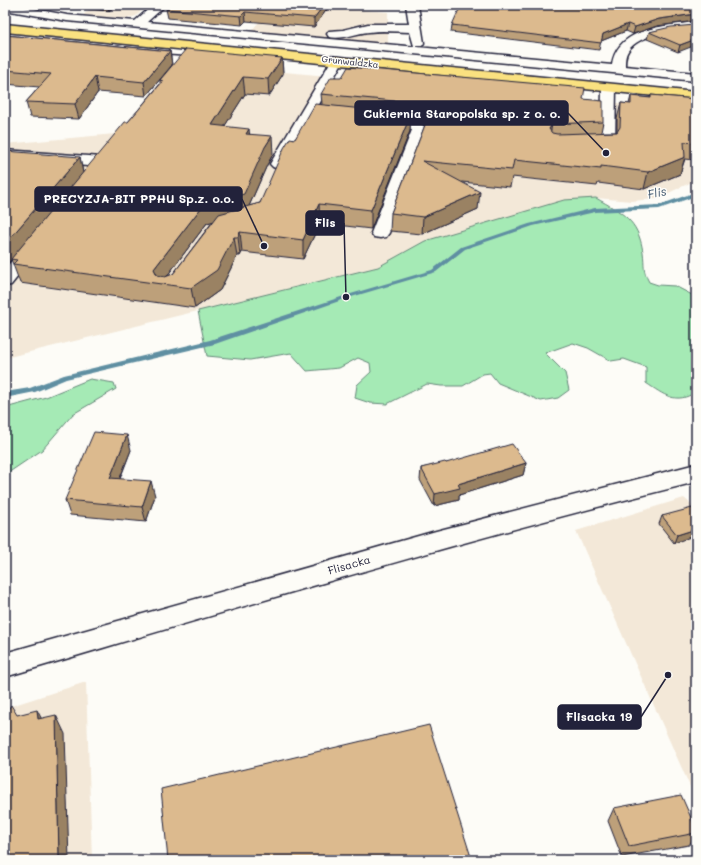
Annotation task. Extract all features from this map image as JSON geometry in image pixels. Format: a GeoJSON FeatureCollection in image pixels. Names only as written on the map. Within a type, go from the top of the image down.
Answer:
{"type":"FeatureCollection","features":[{"type":"Feature","properties":{"kind":"main road","name":"Grunwaldzka"},"geometry":{"type":"LineString","coordinates":[[5,18],[696,86]]}},
{"type":"Feature","properties":{"kind":"main road","name":"Grunwaldzka"},"geometry":{"type":"LineString","coordinates":[[5,28],[696,96]]}},
{"type":"Feature","properties":{"kind":"street"},"geometry":{"type":"LineString","coordinates":[[138,24],[160,5]]}},
{"type":"Feature","properties":{"kind":"street"},"geometry":{"type":"LineString","coordinates":[[412,5],[418,42],[416,50]]}},
{"type":"Feature","properties":{"kind":"street"},"geometry":{"type":"LineString","coordinates":[[5,7],[67,18],[696,77]]}},
{"type":"Feature","properties":{"kind":"street"},"geometry":{"type":"LineString","coordinates":[[618,70],[623,48],[635,40],[662,30],[696,26]]}},
{"type":"Feature","properties":{"kind":"street"},"geometry":{"type":"LineString","coordinates":[[268,36],[274,29],[278,28],[342,34],[368,28],[416,28]]}},
{"type":"Feature","properties":{"kind":"street"},"geometry":{"type":"LineString","coordinates":[[131,56],[179,66],[195,47]]}},
{"type":"Feature","properties":{"kind":"street"},"geometry":{"type":"LineString","coordinates":[[273,177],[276,166],[314,115],[337,61]]}},
{"type":"Feature","properties":{"kind":"street"},"geometry":{"type":"LineString","coordinates":[[577,144],[608,144],[609,88]]}},
{"type":"Feature","properties":{"kind":"street"},"geometry":{"type":"LineString","coordinates":[[368,120],[414,125],[420,129],[380,233]]}},
{"type":"Feature","properties":{"kind":"street"},"geometry":{"type":"LineString","coordinates":[[5,155],[102,163]]}},
{"type":"Feature","properties":{"kind":"street"},"geometry":{"type":"LineString","coordinates":[[5,281],[44,234]]}},
{"type":"Feature","properties":{"kind":"street","name":"Flisacka"},"geometry":{"type":"LineString","coordinates":[[5,664],[356,562],[615,492],[696,472]]}},
{"type":"Feature","properties":{"kind":"shaded area"},"geometry":{"type":"Polygon","coordinates":[[[95,5],[148,5],[136,16],[126,19],[83,15],[95,5]]]}},
{"type":"Feature","properties":{"kind":"shaded area"},"geometry":{"type":"Polygon","coordinates":[[[274,5],[302,5],[388,12],[388,45],[251,31],[274,5]]]}},
{"type":"Feature","properties":{"kind":"shaded area"},"geometry":{"type":"Polygon","coordinates":[[[188,63],[696,110],[696,180],[656,199],[631,201],[596,198],[425,241],[378,267],[5,358],[5,144],[126,133],[188,63]]]}},
{"type":"Feature","properties":{"kind":"shaded area"},"geometry":{"type":"Polygon","coordinates":[[[684,498],[696,508],[696,800],[576,531],[684,498]]]}},
{"type":"Feature","properties":{"kind":"shaded area"},"geometry":{"type":"Polygon","coordinates":[[[86,682],[92,860],[5,860],[5,708],[86,682]]]}},
{"type":"Feature","properties":{"kind":"green space"},"geometry":{"type":"Polygon","coordinates":[[[596,198],[614,208],[633,224],[641,241],[645,270],[649,282],[658,285],[675,286],[696,297],[696,392],[689,396],[676,398],[664,395],[646,383],[646,367],[624,359],[611,361],[588,348],[573,343],[545,353],[565,373],[569,390],[558,398],[541,401],[498,383],[490,373],[483,374],[463,386],[441,386],[427,384],[387,404],[370,403],[355,398],[357,385],[371,372],[370,363],[358,358],[339,368],[307,371],[291,353],[250,360],[207,356],[198,311],[378,267],[425,241],[564,200],[596,198]]]}},
{"type":"Feature","properties":{"kind":"green space"},"geometry":{"type":"Polygon","coordinates":[[[90,379],[114,383],[116,389],[73,414],[42,450],[5,475],[5,408],[46,397],[90,379]]]}},
{"type":"Feature","properties":{"kind":"building"},"geometry":{"type":"Polygon","coordinates":[[[171,5],[324,5],[314,18],[245,12],[241,16],[166,9],[171,5]]]}},
{"type":"Feature","properties":{"kind":"building"},"geometry":{"type":"Polygon","coordinates":[[[461,5],[696,5],[696,14],[659,19],[635,27],[628,24],[603,34],[601,43],[452,25],[461,5]]]}},
{"type":"Feature","properties":{"kind":"building"},"geometry":{"type":"Polygon","coordinates":[[[696,25],[696,39],[680,45],[649,32],[671,27],[696,25]]]}},
{"type":"Feature","properties":{"kind":"building"},"geometry":{"type":"Polygon","coordinates":[[[5,35],[170,51],[144,82],[95,77],[75,104],[26,102],[51,74],[5,70],[5,35]]]}},
{"type":"Feature","properties":{"kind":"building"},"geometry":{"type":"Polygon","coordinates":[[[186,49],[282,58],[268,79],[243,77],[212,125],[249,129],[246,134],[272,136],[265,147],[244,194],[204,204],[154,269],[157,275],[165,277],[173,274],[219,214],[260,203],[284,148],[290,138],[295,139],[315,104],[411,114],[371,210],[319,204],[303,240],[240,232],[238,237],[234,237],[217,270],[191,288],[13,264],[17,260],[11,259],[125,122],[128,122],[163,81],[160,80],[186,49]]]}},
{"type":"Feature","properties":{"kind":"building"},"geometry":{"type":"Polygon","coordinates":[[[348,67],[585,88],[583,99],[603,101],[603,122],[552,124],[549,129],[552,133],[557,134],[617,132],[620,127],[621,103],[631,104],[631,96],[651,98],[651,95],[696,99],[696,143],[684,142],[685,157],[648,172],[601,166],[601,169],[514,160],[512,170],[422,161],[480,192],[423,217],[391,213],[430,112],[421,105],[415,103],[321,94],[331,77],[342,77],[348,67]]]}},
{"type":"Feature","properties":{"kind":"building"},"geometry":{"type":"Polygon","coordinates":[[[5,151],[80,157],[5,244],[5,151]]]}},
{"type":"Feature","properties":{"kind":"building"},"geometry":{"type":"Polygon","coordinates":[[[94,432],[127,435],[110,478],[151,481],[142,507],[65,500],[94,432]]]}},
{"type":"Feature","properties":{"kind":"building"},"geometry":{"type":"Polygon","coordinates":[[[512,444],[526,463],[458,484],[460,488],[435,494],[421,468],[446,463],[512,444]]]}},
{"type":"Feature","properties":{"kind":"building"},"geometry":{"type":"Polygon","coordinates":[[[692,508],[696,512],[696,529],[677,535],[662,516],[692,508]]]}},
{"type":"Feature","properties":{"kind":"building"},"geometry":{"type":"Polygon","coordinates":[[[11,705],[17,715],[37,710],[38,719],[56,715],[59,860],[5,860],[5,714],[11,705]]]}},
{"type":"Feature","properties":{"kind":"building"},"geometry":{"type":"Polygon","coordinates":[[[429,725],[472,860],[168,860],[161,789],[429,725]]]}},
{"type":"Feature","properties":{"kind":"building"},"geometry":{"type":"Polygon","coordinates":[[[681,795],[696,829],[696,833],[629,846],[614,808],[681,795]]]}},
{"type":"Feature","properties":{"kind":"waterway","name":"Flis"},"geometry":{"type":"LineString","coordinates":[[5,395],[32,390],[64,377],[212,342],[346,297],[434,271],[463,248],[531,225],[595,210],[659,207],[696,194]]}},
{"type":"Feature","properties":{"kind":"place","name":"Cukiernia Staropolska sp. z o. o."},"geometry":{"type":"Point","coordinates":[606,153]}},
{"type":"Feature","properties":{"kind":"place","name":"PRECYZJA-BIT PPHU Sp.z. o.o."},"geometry":{"type":"Point","coordinates":[264,246]}},
{"type":"Feature","properties":{"kind":"place","name":"Flis"},"geometry":{"type":"Point","coordinates":[346,297]}},
{"type":"Feature","properties":{"kind":"place","name":"Flisacka 19"},"geometry":{"type":"Point","coordinates":[668,675]}}]}
